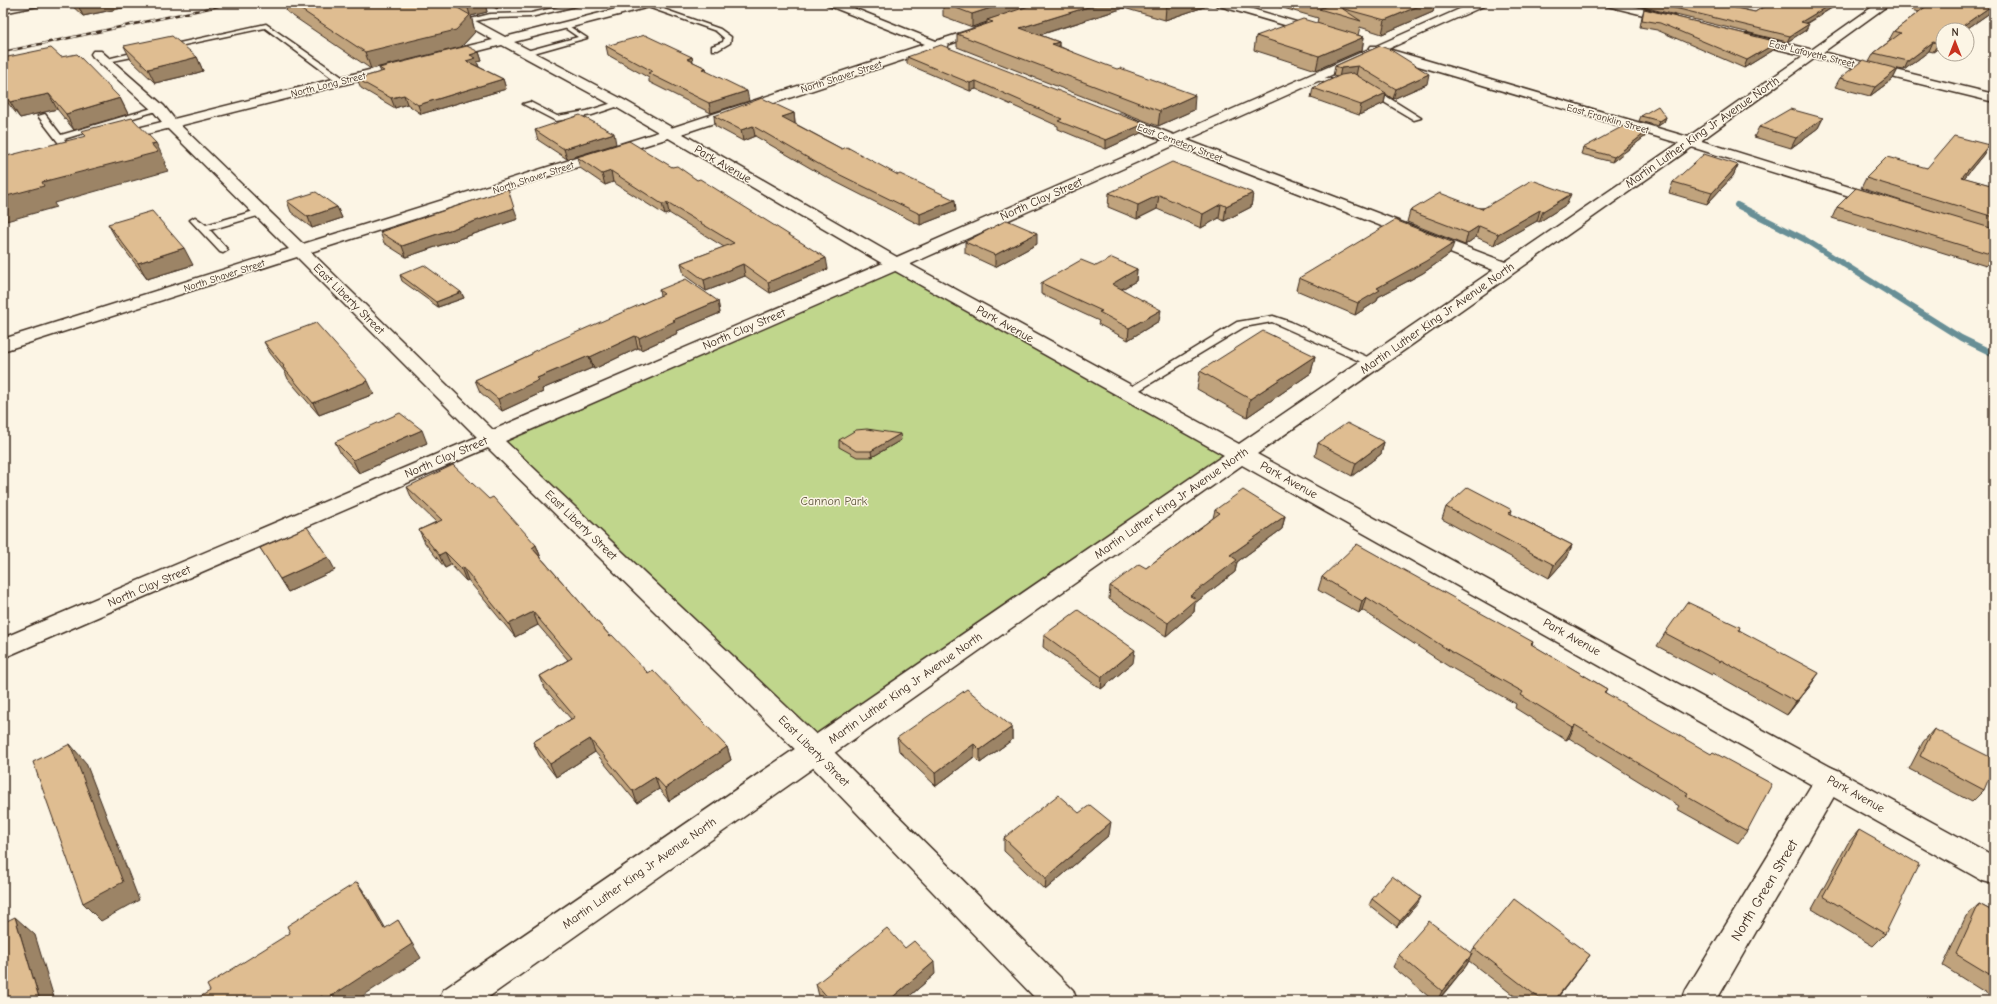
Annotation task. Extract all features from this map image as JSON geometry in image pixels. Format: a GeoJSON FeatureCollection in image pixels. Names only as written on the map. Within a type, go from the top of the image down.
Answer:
{"type":"FeatureCollection","features":[{"type":"Feature","properties":{"kind":"street"},"geometry":{"type":"LineString","coordinates":[[3,10],[39,3]]}},
{"type":"Feature","properties":{"kind":"street","name":"Park Avenue"},"geometry":{"type":"LineString","coordinates":[[434,3],[501,41],[619,103],[896,264],[1994,871]]}},
{"type":"Feature","properties":{"kind":"street"},"geometry":{"type":"LineString","coordinates":[[831,3],[958,54]]}},
{"type":"Feature","properties":{"kind":"street"},"geometry":{"type":"LineString","coordinates":[[1220,3],[1334,37]]}},
{"type":"Feature","properties":{"kind":"street","name":"North Clay Street"},"geometry":{"type":"LineString","coordinates":[[3,649],[896,264],[1173,139],[1482,3]]}},
{"type":"Feature","properties":{"kind":"street"},"geometry":{"type":"LineString","coordinates":[[1607,3],[1683,22]]}},
{"type":"Feature","properties":{"kind":"street","name":"Martin Luther King Jr Avenue North"},"geometry":{"type":"LineString","coordinates":[[455,1001],[1690,142],[1812,53],[1885,3]]}},
{"type":"Feature","properties":{"kind":"street","name":"North Long Street"},"geometry":{"type":"LineString","coordinates":[[105,141],[165,117],[342,81],[650,4]]}},
{"type":"Feature","properties":{"kind":"street","name":"North Shaver Street"},"geometry":{"type":"LineString","coordinates":[[3,345],[670,133],[1002,23]]}},
{"type":"Feature","properties":{"kind":"street","name":"East Lafayette Street"},"geometry":{"type":"LineString","coordinates":[[1736,35],[1994,98]]}},
{"type":"Feature","properties":{"kind":"street","name":"East Franklin Street"},"geometry":{"type":"LineString","coordinates":[[1355,43],[1690,142],[1889,204]]}},
{"type":"Feature","properties":{"kind":"street","name":"East Liberty Street"},"geometry":{"type":"LineString","coordinates":[[100,57],[165,117],[490,438],[814,750],[1061,1001]]}},
{"type":"Feature","properties":{"kind":"street","name":"East Cemetery Street"},"geometry":{"type":"LineString","coordinates":[[1106,112],[1507,269]]}},
{"type":"Feature","properties":{"kind":"street"},"geometry":{"type":"LineString","coordinates":[[54,154],[72,149]]}},
{"type":"Feature","properties":{"kind":"street","name":"North Green Street"},"geometry":{"type":"LineString","coordinates":[[1698,1001],[1830,780]]}},
{"type":"Feature","properties":{"kind":"lane"},"geometry":{"type":"LineString","coordinates":[[466,21],[490,16],[531,15],[585,3]]}},
{"type":"Feature","properties":{"kind":"lane"},"geometry":{"type":"LineString","coordinates":[[610,3],[625,10]]}},
{"type":"Feature","properties":{"kind":"lane"},"geometry":{"type":"LineString","coordinates":[[650,4],[712,28],[728,37],[726,43],[715,48]]}},
{"type":"Feature","properties":{"kind":"lane"},"geometry":{"type":"LineString","coordinates":[[488,8],[494,11],[494,13],[490,16]]}},
{"type":"Feature","properties":{"kind":"lane"},"geometry":{"type":"LineString","coordinates":[[526,54],[584,38],[564,25]]}},
{"type":"Feature","properties":{"kind":"lane"},"geometry":{"type":"LineString","coordinates":[[157,49],[266,26],[342,81]]}},
{"type":"Feature","properties":{"kind":"lane"},"geometry":{"type":"LineString","coordinates":[[100,57],[149,50]]}},
{"type":"Feature","properties":{"kind":"lane"},"geometry":{"type":"LineString","coordinates":[[1314,77],[1333,82],[1352,79]]}},
{"type":"Feature","properties":{"kind":"lane"},"geometry":{"type":"LineString","coordinates":[[1365,87],[1417,118]]}},
{"type":"Feature","properties":{"kind":"lane"},"geometry":{"type":"LineString","coordinates":[[527,104],[556,118],[589,113],[619,103]]}},
{"type":"Feature","properties":{"kind":"lane"},"geometry":{"type":"LineString","coordinates":[[42,116],[59,138],[72,149]]}},
{"type":"Feature","properties":{"kind":"lane"},"geometry":{"type":"LineString","coordinates":[[59,138],[165,117]]}},
{"type":"Feature","properties":{"kind":"lane"},"geometry":{"type":"LineString","coordinates":[[204,229],[261,212]]}},
{"type":"Feature","properties":{"kind":"lane"},"geometry":{"type":"LineString","coordinates":[[195,220],[223,250]]}},
{"type":"Feature","properties":{"kind":"lane"},"geometry":{"type":"LineString","coordinates":[[1128,392],[1241,324],[1273,319],[1372,363]]}},
{"type":"Feature","properties":{"kind":"green space","name":"Cannon Park"},"geometry":{"type":"Polygon","coordinates":[[[896,264],[1242,454],[814,750],[490,438],[896,264]]]}},
{"type":"Feature","properties":{"kind":"building"},"geometry":{"type":"Polygon","coordinates":[[[291,3],[449,3],[470,15],[456,30],[365,52],[291,3]]]}},
{"type":"Feature","properties":{"kind":"building"},"geometry":{"type":"Polygon","coordinates":[[[943,3],[1006,3],[972,14],[943,3]]]}},
{"type":"Feature","properties":{"kind":"building"},"geometry":{"type":"Polygon","coordinates":[[[1038,3],[1101,3],[1020,28],[1059,42],[1052,44],[1106,65],[1117,69],[1120,68],[1195,95],[1160,111],[957,34],[993,22],[987,20],[1038,3]]]}},
{"type":"Feature","properties":{"kind":"building"},"geometry":{"type":"Polygon","coordinates":[[[1152,3],[1179,3],[1166,7],[1152,3]]]}},
{"type":"Feature","properties":{"kind":"building"},"geometry":{"type":"Polygon","coordinates":[[[1312,3],[1322,3],[1321,6],[1312,3]]]}},
{"type":"Feature","properties":{"kind":"building"},"geometry":{"type":"Polygon","coordinates":[[[1334,3],[1426,3],[1385,20],[1341,8],[1334,3]]]}},
{"type":"Feature","properties":{"kind":"building"},"geometry":{"type":"Polygon","coordinates":[[[1334,3],[1361,21],[1319,9],[1334,3]]]}},
{"type":"Feature","properties":{"kind":"building"},"geometry":{"type":"Polygon","coordinates":[[[1654,3],[1712,3],[1755,12],[1770,3],[1833,3],[1801,22],[1809,24],[1790,36],[1654,3]]]}},
{"type":"Feature","properties":{"kind":"building"},"geometry":{"type":"Polygon","coordinates":[[[1919,3],[1994,3],[1968,22],[1935,22],[1935,42],[1933,42],[1908,61],[1874,53],[1901,33],[1894,31],[1928,5],[1919,3]]]}},
{"type":"Feature","properties":{"kind":"building"},"geometry":{"type":"Polygon","coordinates":[[[1644,9],[1778,42],[1747,60],[1660,23],[1642,20],[1644,9]]]}},
{"type":"Feature","properties":{"kind":"building"},"geometry":{"type":"Polygon","coordinates":[[[1303,19],[1364,37],[1319,56],[1256,36],[1303,19]]]}},
{"type":"Feature","properties":{"kind":"building"},"geometry":{"type":"Polygon","coordinates":[[[645,35],[692,57],[687,59],[706,68],[702,69],[747,91],[709,103],[648,73],[652,71],[606,46],[645,35]]]}},
{"type":"Feature","properties":{"kind":"building"},"geometry":{"type":"Polygon","coordinates":[[[172,36],[197,57],[148,69],[124,46],[172,36]]]}},
{"type":"Feature","properties":{"kind":"building"},"geometry":{"type":"Polygon","coordinates":[[[941,45],[1144,124],[1106,140],[1058,121],[1062,119],[976,81],[970,83],[907,57],[941,45]]]}},
{"type":"Feature","properties":{"kind":"building"},"geometry":{"type":"Polygon","coordinates":[[[467,46],[479,52],[470,55],[476,58],[466,61],[503,79],[418,105],[404,95],[391,98],[357,79],[384,71],[379,68],[467,46]]]}},
{"type":"Feature","properties":{"kind":"building"},"geometry":{"type":"Polygon","coordinates":[[[1380,46],[1391,50],[1429,74],[1396,89],[1358,66],[1341,68],[1335,66],[1380,46]]]}},
{"type":"Feature","properties":{"kind":"building"},"geometry":{"type":"Polygon","coordinates":[[[51,48],[61,57],[77,54],[120,98],[66,114],[49,94],[10,102],[3,93],[3,58],[51,48]]]}},
{"type":"Feature","properties":{"kind":"building"},"geometry":{"type":"Polygon","coordinates":[[[1863,60],[1898,69],[1875,87],[1840,78],[1863,60]]]}},
{"type":"Feature","properties":{"kind":"building"},"geometry":{"type":"Polygon","coordinates":[[[1353,73],[1386,93],[1361,105],[1313,88],[1341,75],[1353,73]]]}},
{"type":"Feature","properties":{"kind":"building"},"geometry":{"type":"Polygon","coordinates":[[[762,98],[794,113],[782,117],[842,149],[847,147],[898,175],[900,174],[955,200],[920,214],[822,166],[753,126],[741,130],[714,116],[762,98]]]}},
{"type":"Feature","properties":{"kind":"building"},"geometry":{"type":"Polygon","coordinates":[[[1658,106],[1666,117],[1660,121],[1641,116],[1658,106]]]}},
{"type":"Feature","properties":{"kind":"building"},"geometry":{"type":"Polygon","coordinates":[[[1790,109],[1823,118],[1796,138],[1759,127],[1790,109]]]}},
{"type":"Feature","properties":{"kind":"building"},"geometry":{"type":"Polygon","coordinates":[[[580,115],[614,133],[564,149],[535,130],[580,115]]]}},
{"type":"Feature","properties":{"kind":"building"},"geometry":{"type":"Polygon","coordinates":[[[132,118],[156,143],[151,144],[158,152],[42,182],[44,186],[3,197],[3,157],[86,136],[81,131],[132,118]]]}},
{"type":"Feature","properties":{"kind":"building"},"geometry":{"type":"Polygon","coordinates":[[[1627,124],[1649,130],[1614,157],[1583,148],[1627,124]]]}},
{"type":"Feature","properties":{"kind":"building"},"geometry":{"type":"Polygon","coordinates":[[[1954,136],[1989,145],[1962,177],[1994,186],[1994,217],[1866,178],[1887,157],[1927,168],[1954,136]]]}},
{"type":"Feature","properties":{"kind":"building"},"geometry":{"type":"Polygon","coordinates":[[[629,141],[672,167],[677,166],[697,180],[700,179],[826,258],[768,282],[743,264],[704,280],[681,263],[734,243],[667,203],[662,204],[611,171],[602,174],[577,157],[629,141]]]}},
{"type":"Feature","properties":{"kind":"building"},"geometry":{"type":"Polygon","coordinates":[[[1704,154],[1738,165],[1712,193],[1673,182],[1704,154]]]}},
{"type":"Feature","properties":{"kind":"building"},"geometry":{"type":"Polygon","coordinates":[[[1172,162],[1253,193],[1226,206],[1221,204],[1203,214],[1159,195],[1138,205],[1109,193],[1172,162]]]}},
{"type":"Feature","properties":{"kind":"building"},"geometry":{"type":"Polygon","coordinates":[[[1532,180],[1571,194],[1543,211],[1540,210],[1498,234],[1479,226],[1468,233],[1410,211],[1440,193],[1482,209],[1532,180]]]}},
{"type":"Feature","properties":{"kind":"building"},"geometry":{"type":"Polygon","coordinates":[[[1856,188],[1994,229],[1994,254],[1993,255],[1837,207],[1856,188]]]}},
{"type":"Feature","properties":{"kind":"building"},"geometry":{"type":"Polygon","coordinates":[[[508,189],[514,208],[402,246],[380,232],[508,189]]]}},
{"type":"Feature","properties":{"kind":"building"},"geometry":{"type":"Polygon","coordinates":[[[316,192],[337,207],[308,217],[287,201],[316,192]]]}},
{"type":"Feature","properties":{"kind":"building"},"geometry":{"type":"Polygon","coordinates":[[[152,211],[184,248],[138,263],[108,224],[152,211]]]}},
{"type":"Feature","properties":{"kind":"building"},"geometry":{"type":"Polygon","coordinates":[[[1007,220],[1037,233],[995,255],[965,242],[1007,220]]]}},
{"type":"Feature","properties":{"kind":"building"},"geometry":{"type":"Polygon","coordinates":[[[1395,220],[1454,243],[1426,261],[1377,288],[1380,290],[1358,303],[1299,278],[1395,220]]]}},
{"type":"Feature","properties":{"kind":"building"},"geometry":{"type":"Polygon","coordinates":[[[1112,258],[1137,269],[1112,284],[1161,310],[1129,328],[1099,312],[1102,311],[1041,283],[1081,260],[1096,266],[1112,258]]]}},
{"type":"Feature","properties":{"kind":"building"},"geometry":{"type":"Polygon","coordinates":[[[424,265],[461,292],[436,302],[400,275],[424,265]]]}},
{"type":"Feature","properties":{"kind":"building"},"geometry":{"type":"Polygon","coordinates":[[[686,279],[718,301],[673,320],[675,321],[639,338],[635,336],[590,357],[589,356],[537,378],[539,380],[498,399],[475,380],[532,354],[532,352],[664,294],[659,290],[686,279]]]}},
{"type":"Feature","properties":{"kind":"building"},"geometry":{"type":"Polygon","coordinates":[[[316,323],[368,381],[313,403],[264,342],[316,323]]]}},
{"type":"Feature","properties":{"kind":"building"},"geometry":{"type":"Polygon","coordinates":[[[1263,331],[1315,356],[1250,399],[1200,371],[1263,331]]]}},
{"type":"Feature","properties":{"kind":"building"},"geometry":{"type":"Polygon","coordinates":[[[400,413],[422,430],[353,460],[335,442],[400,413]]]}},
{"type":"Feature","properties":{"kind":"building"},"geometry":{"type":"Polygon","coordinates":[[[1347,423],[1384,442],[1356,463],[1318,443],[1347,423]]]}},
{"type":"Feature","properties":{"kind":"building"},"geometry":{"type":"Polygon","coordinates":[[[867,429],[900,434],[871,451],[856,451],[839,440],[856,430],[867,429]]]}},
{"type":"Feature","properties":{"kind":"building"},"geometry":{"type":"Polygon","coordinates":[[[453,465],[489,499],[493,497],[536,545],[532,548],[610,636],[612,635],[648,673],[653,670],[727,747],[665,788],[655,777],[633,791],[590,739],[550,764],[533,742],[575,717],[540,676],[572,658],[533,612],[509,624],[463,567],[461,568],[445,552],[439,555],[419,530],[442,520],[407,487],[453,465]]]}},
{"type":"Feature","properties":{"kind":"building"},"geometry":{"type":"Polygon","coordinates":[[[1468,487],[1512,510],[1509,513],[1572,545],[1554,565],[1446,507],[1468,487]]]}},
{"type":"Feature","properties":{"kind":"building"},"geometry":{"type":"Polygon","coordinates":[[[1243,490],[1285,516],[1230,555],[1237,560],[1190,596],[1196,599],[1168,623],[1110,586],[1139,564],[1146,568],[1220,513],[1215,510],[1243,490]]]}},
{"type":"Feature","properties":{"kind":"building"},"geometry":{"type":"Polygon","coordinates":[[[307,527],[328,557],[280,579],[260,548],[307,527]]]}},
{"type":"Feature","properties":{"kind":"building"},"geometry":{"type":"Polygon","coordinates":[[[1357,544],[1533,642],[1531,644],[1607,689],[1604,692],[1711,754],[1713,752],[1772,784],[1747,831],[1686,796],[1688,793],[1575,725],[1573,727],[1521,695],[1523,692],[1453,653],[1366,597],[1362,601],[1322,577],[1357,544]]]}},
{"type":"Feature","properties":{"kind":"building"},"geometry":{"type":"Polygon","coordinates":[[[1687,602],[1740,627],[1739,630],[1819,673],[1796,702],[1721,660],[1720,662],[1665,633],[1687,602]]]}},
{"type":"Feature","properties":{"kind":"building"},"geometry":{"type":"Polygon","coordinates":[[[1078,610],[1135,650],[1102,677],[1044,635],[1078,610]]]}},
{"type":"Feature","properties":{"kind":"building"},"geometry":{"type":"Polygon","coordinates":[[[967,689],[1012,727],[980,750],[974,744],[935,773],[897,738],[967,689]]]}},
{"type":"Feature","properties":{"kind":"building"},"geometry":{"type":"Polygon","coordinates":[[[1934,729],[1994,759],[1994,766],[1984,790],[1920,756],[1934,729]]]}},
{"type":"Feature","properties":{"kind":"building"},"geometry":{"type":"Polygon","coordinates":[[[70,744],[123,882],[83,903],[33,762],[70,744]]]}},
{"type":"Feature","properties":{"kind":"building"},"geometry":{"type":"Polygon","coordinates":[[[1058,795],[1079,813],[1090,805],[1111,822],[1046,878],[1004,838],[1058,795]]]}},
{"type":"Feature","properties":{"kind":"building"},"geometry":{"type":"Polygon","coordinates":[[[1859,830],[1919,864],[1885,934],[1823,896],[1859,830]]]}},
{"type":"Feature","properties":{"kind":"building"},"geometry":{"type":"Polygon","coordinates":[[[1392,876],[1421,897],[1400,921],[1372,899],[1392,876]]]}},
{"type":"Feature","properties":{"kind":"building"},"geometry":{"type":"Polygon","coordinates":[[[357,882],[384,929],[398,920],[412,944],[324,1001],[322,996],[314,1001],[193,1001],[210,991],[207,985],[290,933],[287,926],[357,882]]]}},
{"type":"Feature","properties":{"kind":"building"},"geometry":{"type":"Polygon","coordinates":[[[1514,899],[1590,955],[1554,1001],[1543,1001],[1474,948],[1514,899]]]}},
{"type":"Feature","properties":{"kind":"building"},"geometry":{"type":"Polygon","coordinates":[[[1979,904],[1994,912],[1994,977],[1956,954],[1979,904]]]}},
{"type":"Feature","properties":{"kind":"building"},"geometry":{"type":"Polygon","coordinates":[[[15,917],[40,1001],[3,1001],[3,923],[15,917]]]}},
{"type":"Feature","properties":{"kind":"building"},"geometry":{"type":"Polygon","coordinates":[[[1429,921],[1472,954],[1442,991],[1399,955],[1429,921]]]}},
{"type":"Feature","properties":{"kind":"building"},"geometry":{"type":"Polygon","coordinates":[[[887,928],[905,948],[914,941],[934,962],[888,1001],[831,1001],[816,984],[887,928]]]}},
{"type":"Feature","properties":{"kind":"waterway"},"geometry":{"type":"LineString","coordinates":[[1737,205],[1804,239],[1961,338],[1994,354]]}},
{"type":"Feature","properties":{"kind":"railway"},"geometry":{"type":"LineString","coordinates":[[3,52],[233,3]]}}]}
